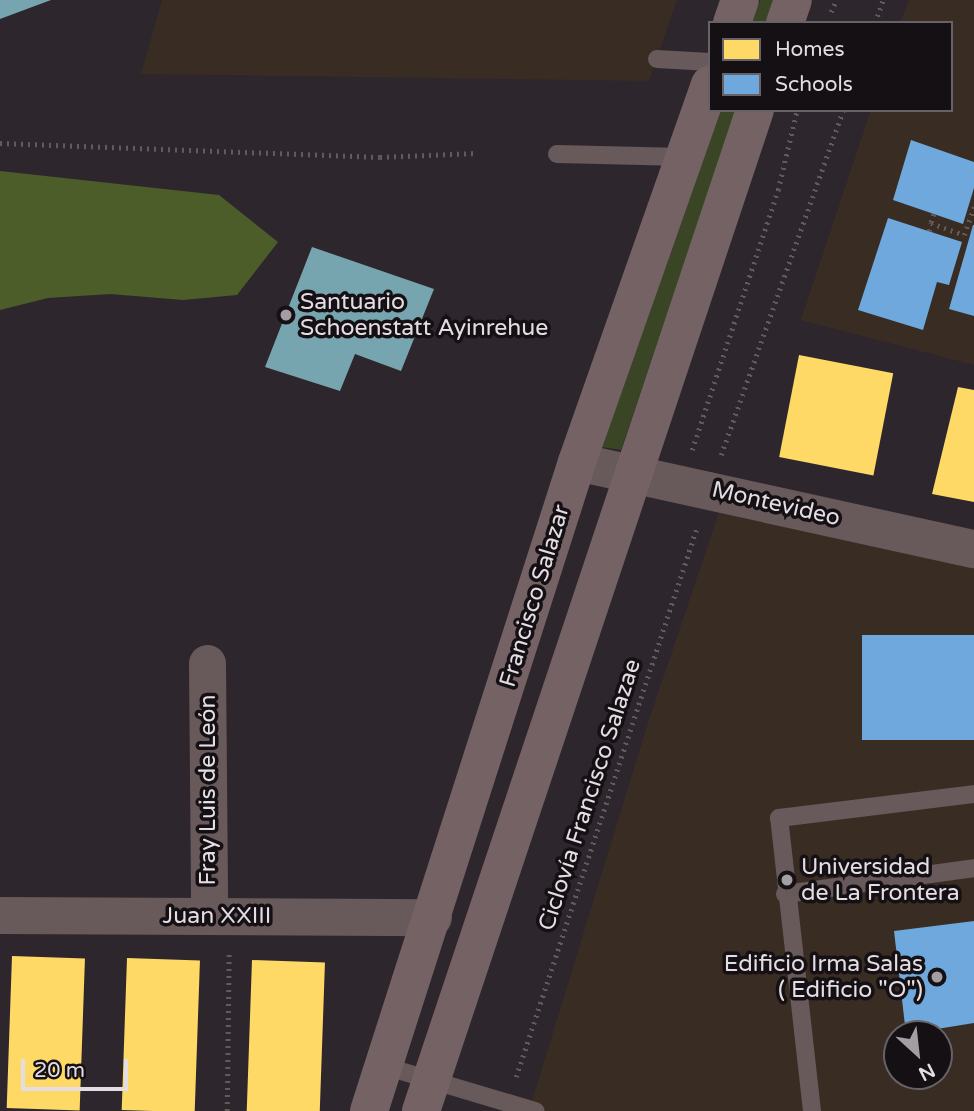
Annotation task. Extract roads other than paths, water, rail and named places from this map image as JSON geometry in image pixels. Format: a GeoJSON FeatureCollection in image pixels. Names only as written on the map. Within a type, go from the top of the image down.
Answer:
{"type":"FeatureCollection","features":[{"type":"Feature","properties":{"kind":"main road"},"geometry":{"type":"LineString","coordinates":[[733,21],[740,0]]}},
{"type":"Feature","properties":{"kind":"main road"},"geometry":{"type":"LineString","coordinates":[[786,21],[793,0]]}},
{"type":"Feature","properties":{"kind":"main road","name":"Francisco Salazar"},"geometry":{"type":"LineString","coordinates":[[369,1111],[577,463],[708,91]]}},
{"type":"Feature","properties":{"kind":"main road"},"geometry":{"type":"LineString","coordinates":[[426,1095],[754,112]]}},
{"type":"Feature","properties":{"kind":"street","name":"Montevideo"},"geometry":{"type":"LineString","coordinates":[[577,463],[633,472],[974,548]]}},
{"type":"Feature","properties":{"kind":"street","name":"Fray Luis de León"},"geometry":{"type":"LineString","coordinates":[[207,663],[219,927]]}},
{"type":"Feature","properties":{"kind":"street","name":"Juan XXIII"},"geometry":{"type":"LineString","coordinates":[[0,915],[219,927],[433,917]]}},
{"type":"Feature","properties":{"kind":"lane"},"geometry":{"type":"LineString","coordinates":[[657,59],[708,62]]}},
{"type":"Feature","properties":{"kind":"lane"},"geometry":{"type":"LineString","coordinates":[[557,154],[684,157]]}},
{"type":"Feature","properties":{"kind":"lane"},"geometry":{"type":"LineString","coordinates":[[812,1111],[785,894],[779,818],[974,794]]}},
{"type":"Feature","properties":{"kind":"lane"},"geometry":{"type":"LineString","coordinates":[[785,894],[974,868]]}},
{"type":"Feature","properties":{"kind":"lane"},"geometry":{"type":"LineString","coordinates":[[384,1066],[426,1095],[508,1103],[536,1111]]}},
{"type":"Feature","properties":{"kind":"place","name":"Santuario Schoenstatt Ayinrehue"},"geometry":{"type":"Point","coordinates":[286,315]}},
{"type":"Feature","properties":{"kind":"place","name":"Universidad de La Frontera"},"geometry":{"type":"Point","coordinates":[787,880]}},
{"type":"Feature","properties":{"kind":"place","name":"Edificio Irma Salas ( Edificio \"O\")"},"geometry":{"type":"Point","coordinates":[937,977]}}]}
